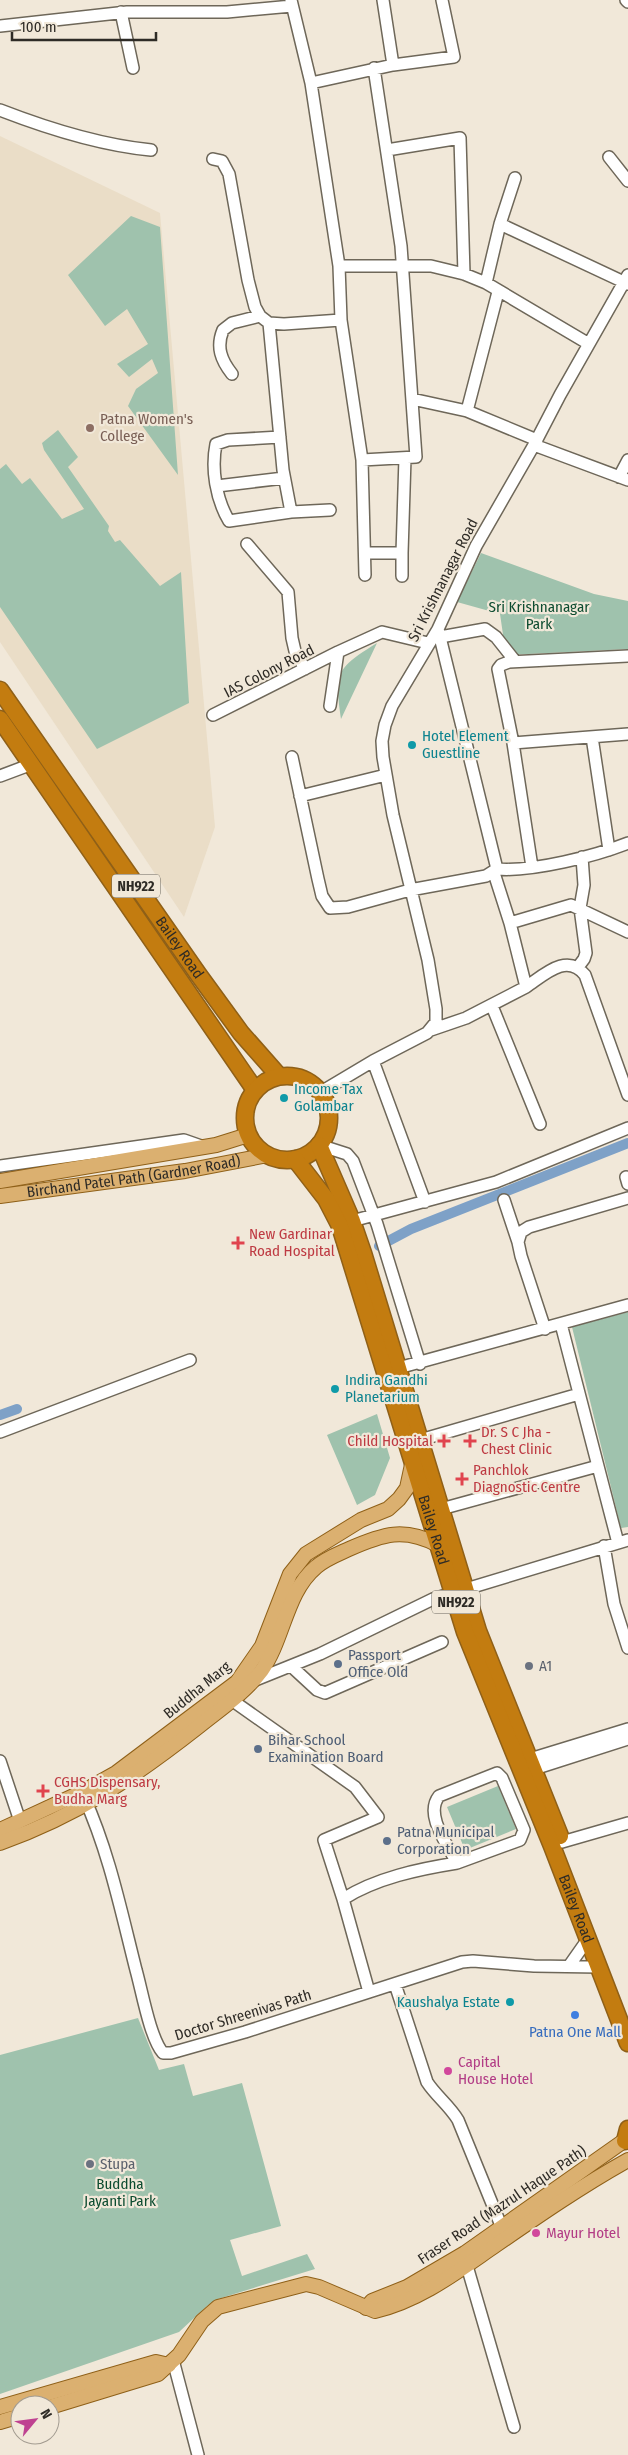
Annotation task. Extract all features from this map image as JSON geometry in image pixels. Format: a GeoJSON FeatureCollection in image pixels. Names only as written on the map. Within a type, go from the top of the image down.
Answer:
{"type":"FeatureCollection","features":[{"type":"Feature","properties":{"kind":"highway","name":"Bailey Road"},"geometry":{"type":"LineString","coordinates":[[0,690],[198,974],[246,1040],[279,1076]]}},
{"type":"Feature","properties":{"kind":"highway","name":"NH922"},"geometry":{"type":"LineString","coordinates":[[0,719],[255,1090]]}},
{"type":"Feature","properties":{"kind":"highway"},"geometry":{"type":"LineString","coordinates":[[288,1075],[306,1080],[321,1092],[326,1100],[329,1119],[325,1137],[319,1145],[312,1152],[295,1159],[286,1160],[268,1155],[253,1143],[248,1135],[245,1116],[246,1107],[255,1090],[270,1079],[288,1075]]}},
{"type":"Feature","properties":{"kind":"highway","name":"Bailey Road"},"geometry":{"type":"LineString","coordinates":[[319,1145],[352,1221],[392,1370],[412,1460],[438,1545],[478,1631],[528,1765],[588,1938],[628,2043]]}},
{"type":"Feature","properties":{"kind":"highway","name":"Bailey Road"},"geometry":{"type":"LineString","coordinates":[[295,1159],[326,1199],[340,1226],[392,1370],[420,1440],[441,1509],[458,1590]]}},
{"type":"Feature","properties":{"kind":"highway","name":"Bailey Road"},"geometry":{"type":"LineString","coordinates":[[528,1765],[562,1842],[628,2012]]}},
{"type":"Feature","properties":{"kind":"main road","name":"Birchand Patel Path (Gardner Road)"},"geometry":{"type":"LineString","coordinates":[[0,1181],[204,1147],[248,1135]]}},
{"type":"Feature","properties":{"kind":"main road","name":"Birchand Patel Path (Gardner Road)"},"geometry":{"type":"LineString","coordinates":[[0,1196],[185,1171],[268,1155]]}},
{"type":"Feature","properties":{"kind":"main road","name":"Buddha Marg"},"geometry":{"type":"LineString","coordinates":[[228,1697],[262,1646],[290,1574],[306,1554],[361,1520],[388,1509],[399,1500],[407,1488],[412,1460]]}},
{"type":"Feature","properties":{"kind":"main road","name":"Buddha Marg"},"geometry":{"type":"LineString","coordinates":[[0,1843],[155,1761],[228,1697],[254,1681],[272,1653],[302,1582],[316,1567],[334,1556],[387,1534],[420,1536],[438,1545]]}},
{"type":"Feature","properties":{"kind":"main road","name":"Buddha Marg"},"geometry":{"type":"LineString","coordinates":[[0,1830],[20,1821],[84,1799]]}},
{"type":"Feature","properties":{"kind":"main road","name":"Fraser Road (Mazrul Haque Path)"},"geometry":{"type":"LineString","coordinates":[[627,2136],[502,2228],[436,2271],[390,2295],[372,2301],[366,2308],[375,2311],[409,2299],[467,2266],[628,2160]]}},
{"type":"Feature","properties":{"kind":"main road"},"geometry":{"type":"LineString","coordinates":[[60,2403],[158,2374],[171,2363],[209,2314],[218,2308],[267,2293],[306,2284],[319,2286],[366,2308]]}},
{"type":"Feature","properties":{"kind":"main road"},"geometry":{"type":"LineString","coordinates":[[0,2407],[156,2362],[171,2363]]}},
{"type":"Feature","properties":{"kind":"street"},"geometry":{"type":"LineString","coordinates":[[383,0],[393,64]]}},
{"type":"Feature","properties":{"kind":"street"},"geometry":{"type":"LineString","coordinates":[[311,83],[393,64],[454,57],[442,0]]}},
{"type":"Feature","properties":{"kind":"street"},"geometry":{"type":"LineString","coordinates":[[0,26],[121,12],[228,12],[292,3],[311,83],[339,266],[341,320],[362,460],[366,553],[365,575]]}},
{"type":"Feature","properties":{"kind":"street"},"geometry":{"type":"LineString","coordinates":[[121,12],[133,68]]}},
{"type":"Feature","properties":{"kind":"street"},"geometry":{"type":"LineString","coordinates":[[362,460],[416,457],[402,265],[374,68]]}},
{"type":"Feature","properties":{"kind":"street"},"geometry":{"type":"LineString","coordinates":[[0,110],[83,138],[123,147],[151,150]]}},
{"type":"Feature","properties":{"kind":"street"},"geometry":{"type":"LineString","coordinates":[[387,150],[460,138],[464,274]]}},
{"type":"Feature","properties":{"kind":"street"},"geometry":{"type":"LineString","coordinates":[[609,157],[628,181]]}},
{"type":"Feature","properties":{"kind":"street"},"geometry":{"type":"LineString","coordinates":[[213,159],[222,161],[229,174],[248,280],[255,307],[265,320],[284,478],[291,512]]}},
{"type":"Feature","properties":{"kind":"street"},"geometry":{"type":"LineString","coordinates":[[486,283],[500,224],[515,178]]}},
{"type":"Feature","properties":{"kind":"street"},"geometry":{"type":"LineString","coordinates":[[500,224],[627,280]]}},
{"type":"Feature","properties":{"kind":"street"},"geometry":{"type":"LineString","coordinates":[[339,266],[431,266],[464,274],[486,283],[498,292],[589,344]]}},
{"type":"Feature","properties":{"kind":"street","name":"Sri Krishnanagar Road"},"geometry":{"type":"LineString","coordinates":[[431,1030],[436,1016],[431,974],[410,890],[386,775],[382,741],[384,725],[392,706],[428,643],[439,633],[476,546],[627,280]]}},
{"type":"Feature","properties":{"kind":"street"},"geometry":{"type":"LineString","coordinates":[[467,411],[498,292]]}},
{"type":"Feature","properties":{"kind":"street"},"geometry":{"type":"LineString","coordinates":[[232,374],[225,366],[220,353],[223,330],[232,324],[265,320],[301,324],[341,320]]}},
{"type":"Feature","properties":{"kind":"street"},"geometry":{"type":"LineString","coordinates":[[412,399],[467,411],[624,479],[628,460]]}},
{"type":"Feature","properties":{"kind":"street"},"geometry":{"type":"LineString","coordinates":[[280,437],[228,440],[216,444],[217,486],[222,510],[228,521],[291,512],[330,510]]}},
{"type":"Feature","properties":{"kind":"street"},"geometry":{"type":"LineString","coordinates":[[402,576],[406,458]]}},
{"type":"Feature","properties":{"kind":"street"},"geometry":{"type":"LineString","coordinates":[[217,486],[284,478]]}},
{"type":"Feature","properties":{"kind":"street"},"geometry":{"type":"LineString","coordinates":[[247,544],[288,592],[292,638],[295,651],[305,669]]}},
{"type":"Feature","properties":{"kind":"street"},"geometry":{"type":"LineString","coordinates":[[366,553],[402,553]]}},
{"type":"Feature","properties":{"kind":"street"},"geometry":{"type":"LineString","coordinates":[[515,661],[496,637],[486,630],[439,633],[495,871],[526,987]]}},
{"type":"Feature","properties":{"kind":"street","name":"IAS Colony Road"},"geometry":{"type":"LineString","coordinates":[[213,716],[338,652],[382,632],[428,643]]}},
{"type":"Feature","properties":{"kind":"street","name":"IAS Colony Road"},"geometry":{"type":"LineString","coordinates":[[330,706],[338,652]]}},
{"type":"Feature","properties":{"kind":"street"},"geometry":{"type":"LineString","coordinates":[[532,867],[513,744],[498,669],[501,665],[515,661],[628,656]]}},
{"type":"Feature","properties":{"kind":"street"},"geometry":{"type":"LineString","coordinates":[[513,744],[628,734]]}},
{"type":"Feature","properties":{"kind":"street"},"geometry":{"type":"LineString","coordinates":[[592,737],[610,850]]}},
{"type":"Feature","properties":{"kind":"street"},"geometry":{"type":"LineString","coordinates":[[292,757],[322,896],[330,908],[348,907],[410,890],[486,876],[495,871],[532,867],[582,857],[628,843]]}},
{"type":"Feature","properties":{"kind":"street"},"geometry":{"type":"LineString","coordinates":[[0,776],[32,764]]}},
{"type":"Feature","properties":{"kind":"street"},"geometry":{"type":"LineString","coordinates":[[300,796],[386,775]]}},
{"type":"Feature","properties":{"kind":"street"},"geometry":{"type":"LineString","coordinates":[[578,967],[586,953],[580,908],[584,885],[582,857]]}},
{"type":"Feature","properties":{"kind":"street"},"geometry":{"type":"LineString","coordinates":[[510,924],[567,906],[580,908],[628,932]]}},
{"type":"Feature","properties":{"kind":"street"},"geometry":{"type":"LineString","coordinates":[[321,1092],[372,1061],[431,1030],[446,1026],[492,1006],[561,965],[569,964],[578,967],[585,975],[628,1096]]}},
{"type":"Feature","properties":{"kind":"street"},"geometry":{"type":"LineString","coordinates":[[492,1006],[540,1124]]}},
{"type":"Feature","properties":{"kind":"street"},"geometry":{"type":"LineString","coordinates":[[372,1061],[424,1202]]}},
{"type":"Feature","properties":{"kind":"street"},"geometry":{"type":"LineString","coordinates":[[352,1221],[376,1220],[424,1202],[496,1182],[628,1128]]}},
{"type":"Feature","properties":{"kind":"street"},"geometry":{"type":"LineString","coordinates":[[0,1166],[184,1140],[204,1147]]}},
{"type":"Feature","properties":{"kind":"street"},"geometry":{"type":"LineString","coordinates":[[319,1145],[347,1154],[353,1161],[376,1220],[420,1364]]}},
{"type":"Feature","properties":{"kind":"street"},"geometry":{"type":"LineString","coordinates":[[518,1242],[521,1232],[530,1227],[628,1198]]}},
{"type":"Feature","properties":{"kind":"street"},"geometry":{"type":"LineString","coordinates":[[504,1200],[546,1329]]}},
{"type":"Feature","properties":{"kind":"street"},"geometry":{"type":"LineString","coordinates":[[392,1370],[420,1364],[628,1306]]}},
{"type":"Feature","properties":{"kind":"street"},"geometry":{"type":"LineString","coordinates":[[254,1681],[291,1666],[433,1598],[604,1546],[623,1542],[598,1466],[561,1324]]}},
{"type":"Feature","properties":{"kind":"street"},"geometry":{"type":"LineString","coordinates":[[0,1432],[190,1360]]}},
{"type":"Feature","properties":{"kind":"street"},"geometry":{"type":"LineString","coordinates":[[420,1440],[579,1394]]}},
{"type":"Feature","properties":{"kind":"street"},"geometry":{"type":"LineString","coordinates":[[441,1509],[598,1466]]}},
{"type":"Feature","properties":{"kind":"street"},"geometry":{"type":"LineString","coordinates":[[604,1546],[614,1604],[628,1648]]}},
{"type":"Feature","properties":{"kind":"street"},"geometry":{"type":"LineString","coordinates":[[291,1666],[317,1690],[325,1693],[442,1642]]}},
{"type":"Feature","properties":{"kind":"street"},"geometry":{"type":"LineString","coordinates":[[228,1697],[355,1787],[378,1817],[324,1840],[369,1992]]}},
{"type":"Feature","properties":{"kind":"street"},"geometry":{"type":"LineString","coordinates":[[502,1778],[528,1765],[628,1729]]}},
{"type":"Feature","properties":{"kind":"street"},"geometry":{"type":"LineString","coordinates":[[528,1765],[628,1739]]}},
{"type":"Feature","properties":{"kind":"street"},"geometry":{"type":"LineString","coordinates":[[0,1762],[20,1821]]}},
{"type":"Feature","properties":{"kind":"street"},"geometry":{"type":"LineString","coordinates":[[343,1899],[354,1892],[399,1876],[457,1864],[520,1840],[524,1830],[502,1778],[497,1773],[439,1796],[434,1802],[432,1809],[434,1817],[457,1864]]}},
{"type":"Feature","properties":{"kind":"street","name":"Doctor Shreenivas Path"},"geometry":{"type":"LineString","coordinates":[[84,1799],[105,1848],[148,2014],[159,2048],[163,2053],[171,2053],[245,2032],[448,1966],[473,1960],[534,1966],[600,1967]]}},
{"type":"Feature","properties":{"kind":"street"},"geometry":{"type":"LineString","coordinates":[[562,1842],[628,1822]]}},
{"type":"Feature","properties":{"kind":"street"},"geometry":{"type":"LineString","coordinates":[[569,1966],[588,1938]]}},
{"type":"Feature","properties":{"kind":"street"},"geometry":{"type":"LineString","coordinates":[[395,1984],[427,2082],[434,2093],[448,2104],[458,2120],[502,2228]]}},
{"type":"Feature","properties":{"kind":"street"},"geometry":{"type":"LineString","coordinates":[[467,2266],[514,2427]]}},
{"type":"Feature","properties":{"kind":"street"},"geometry":{"type":"LineString","coordinates":[[171,2363],[198,2455]]}},
{"type":"Feature","properties":{"kind":"shaded area","name":"Patna Women's College"},"geometry":{"type":"Polygon","coordinates":[[[0,136],[160,213],[215,827],[184,917],[0,642],[0,136]]]}},
{"type":"Feature","properties":{"kind":"green space"},"geometry":{"type":"Polygon","coordinates":[[[131,216],[160,227],[178,475],[128,406],[136,389],[158,373],[152,359],[129,377],[117,364],[148,344],[127,309],[105,326],[68,275],[131,216]]]}},
{"type":"Feature","properties":{"kind":"green space"},"geometry":{"type":"Polygon","coordinates":[[[58,430],[78,457],[68,467],[109,526],[108,531],[115,542],[120,540],[160,586],[181,572],[189,703],[97,749],[0,607],[0,469],[6,464],[22,484],[30,478],[62,519],[84,509],[44,450],[42,443],[58,430]]]}},
{"type":"Feature","properties":{"kind":"green space","name":"Sri Krishnanagar Park"},"geometry":{"type":"Polygon","coordinates":[[[481,553],[594,594],[628,601],[628,649],[506,655],[500,614],[457,602],[481,553]]]}},
{"type":"Feature","properties":{"kind":"green space"},"geometry":{"type":"Polygon","coordinates":[[[377,643],[341,719],[338,690],[341,672],[346,665],[377,643]]]}},
{"type":"Feature","properties":{"kind":"green space"},"geometry":{"type":"Polygon","coordinates":[[[628,1312],[628,1527],[621,1528],[572,1327],[628,1312]]]}},
{"type":"Feature","properties":{"kind":"green space"},"geometry":{"type":"Polygon","coordinates":[[[377,1414],[390,1458],[375,1495],[357,1505],[327,1435],[377,1414]]]}},
{"type":"Feature","properties":{"kind":"green space"},"geometry":{"type":"Polygon","coordinates":[[[498,1786],[516,1829],[465,1850],[447,1807],[498,1786]]]}},
{"type":"Feature","properties":{"kind":"green space","name":"Buddha Jayanti Park"},"geometry":{"type":"Polygon","coordinates":[[[138,2018],[159,2070],[184,2064],[193,2096],[242,2083],[281,2226],[230,2240],[242,2276],[307,2254],[315,2269],[218,2299],[207,2306],[179,2332],[0,2394],[0,2055],[138,2018]]]}},
{"type":"Feature","properties":{"kind":"waterway"},"geometry":{"type":"LineString","coordinates":[[379,1246],[411,1229],[628,1143]]}},
{"type":"Feature","properties":{"kind":"waterway"},"geometry":{"type":"LineString","coordinates":[[0,1415],[17,1409]]}},
{"type":"Feature","properties":{"kind":"place","name":"Patna Women's College"},"geometry":{"type":"Point","coordinates":[90,428]}},
{"type":"Feature","properties":{"kind":"place","name":"Hotel Element Guestline"},"geometry":{"type":"Point","coordinates":[412,745]}},
{"type":"Feature","properties":{"kind":"place","name":"Income Tax Golambar"},"geometry":{"type":"Point","coordinates":[284,1098]}},
{"type":"Feature","properties":{"kind":"place","name":"New Gardinar Road Hospital"},"geometry":{"type":"Point","coordinates":[238,1243]}},
{"type":"Feature","properties":{"kind":"place","name":"Indira Gandhi Planetarium"},"geometry":{"type":"Point","coordinates":[335,1389]}},
{"type":"Feature","properties":{"kind":"place","name":"Child Hospital"},"geometry":{"type":"Point","coordinates":[444,1441]}},
{"type":"Feature","properties":{"kind":"place","name":"Dr. S C Jha - Chest Clinic"},"geometry":{"type":"Point","coordinates":[470,1441]}},
{"type":"Feature","properties":{"kind":"place","name":"Panchlok Diagnostic Centre"},"geometry":{"type":"Point","coordinates":[462,1479]}},
{"type":"Feature","properties":{"kind":"place","name":"Passport Office Old"},"geometry":{"type":"Point","coordinates":[338,1664]}},
{"type":"Feature","properties":{"kind":"place","name":"A1"},"geometry":{"type":"Point","coordinates":[529,1666]}},
{"type":"Feature","properties":{"kind":"place","name":"Bihar School Examination Board"},"geometry":{"type":"Point","coordinates":[258,1749]}},
{"type":"Feature","properties":{"kind":"place","name":"CGHS Dispensary, Budha Marg"},"geometry":{"type":"Point","coordinates":[43,1791]}},
{"type":"Feature","properties":{"kind":"place","name":"Patna Municipal Corporation"},"geometry":{"type":"Point","coordinates":[387,1841]}},
{"type":"Feature","properties":{"kind":"place","name":"Kaushalya Estate"},"geometry":{"type":"Point","coordinates":[510,2002]}},
{"type":"Feature","properties":{"kind":"place","name":"Patna One Mall"},"geometry":{"type":"Point","coordinates":[575,2015]}},
{"type":"Feature","properties":{"kind":"place","name":"Capital House Hotel"},"geometry":{"type":"Point","coordinates":[448,2071]}},
{"type":"Feature","properties":{"kind":"place","name":"Stupa"},"geometry":{"type":"Point","coordinates":[90,2164]}},
{"type":"Feature","properties":{"kind":"place","name":"Mayur Hotel"},"geometry":{"type":"Point","coordinates":[536,2233]}}]}
